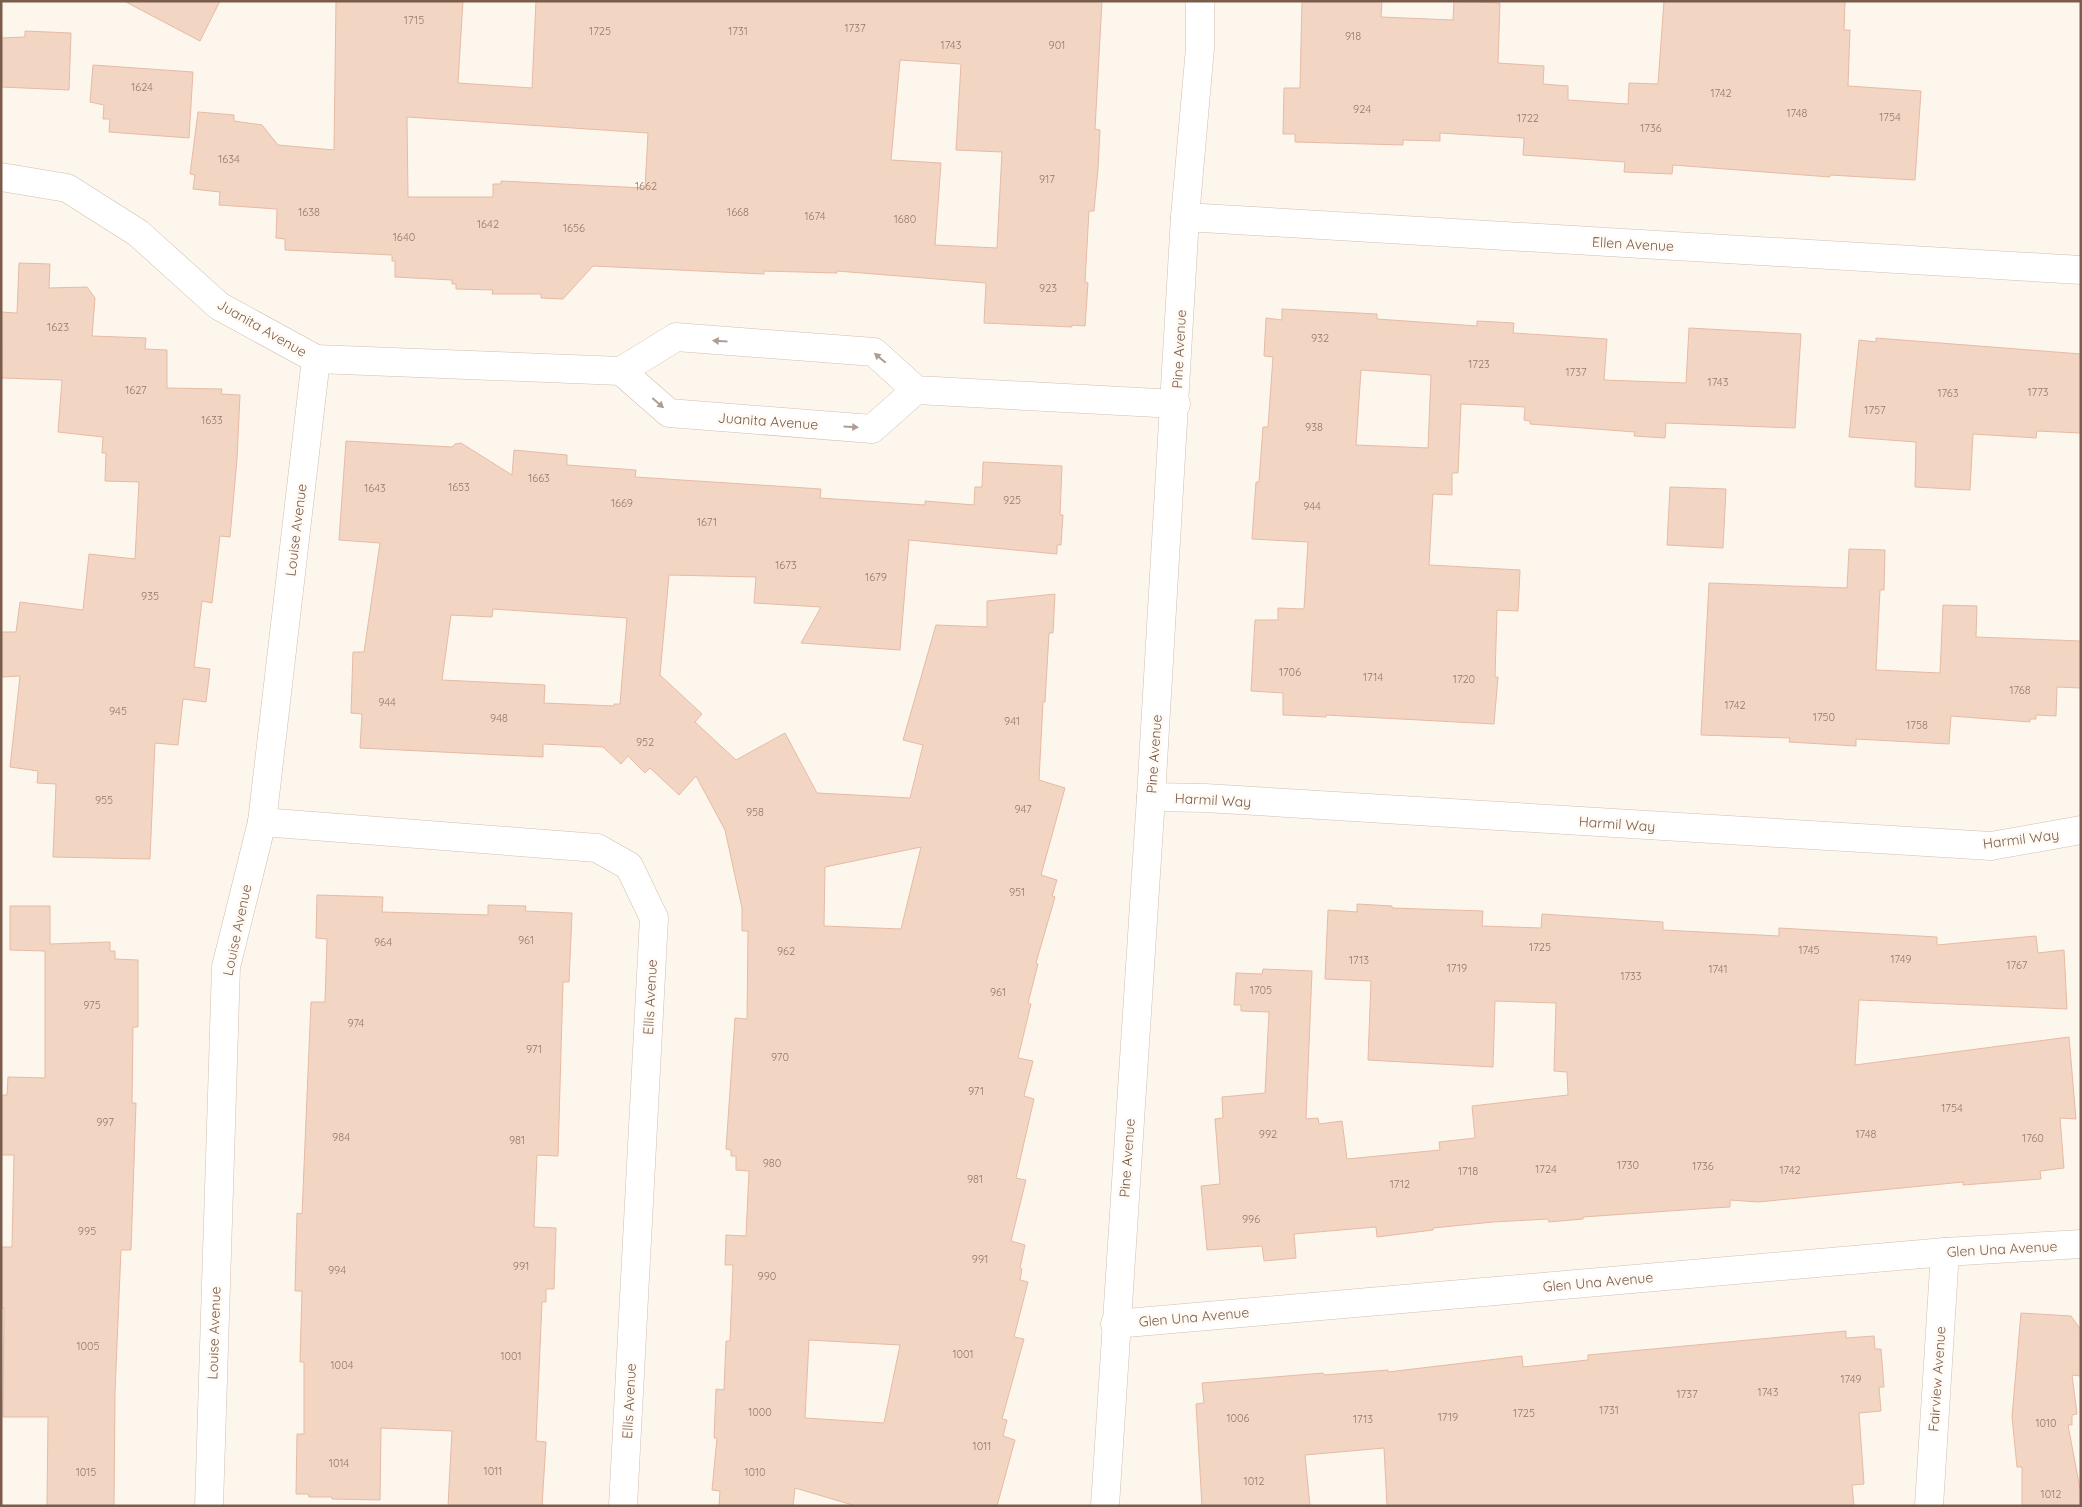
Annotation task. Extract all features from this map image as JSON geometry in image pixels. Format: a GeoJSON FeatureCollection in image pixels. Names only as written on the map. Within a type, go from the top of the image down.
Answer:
{"type":"FeatureCollection","features":[{"type":"Feature","properties":{"kind":"street","name":"Pine Avenue"},"geometry":{"type":"LineString","coordinates":[[1104,1506],[1176,404],[1185,217],[1200,48],[1200,1]]}},
{"type":"Feature","properties":{"kind":"street","name":"Juanita Avenue"},"geometry":{"type":"LineString","coordinates":[[1,178],[67,188],[138,232],[219,306],[316,359],[621,371],[670,413],[872,429],[916,390]]}},
{"type":"Feature","properties":{"kind":"street","name":"Ellen Avenue"},"geometry":{"type":"LineString","coordinates":[[1185,217],[2081,270]]}},
{"type":"Feature","properties":{"kind":"street"},"geometry":{"type":"LineString","coordinates":[[621,371],[676,338],[874,352],[916,390],[1176,404]]}},
{"type":"Feature","properties":{"kind":"street","name":"Louise Avenue"},"geometry":{"type":"LineString","coordinates":[[209,1506],[226,967],[262,822],[316,359]]}},
{"type":"Feature","properties":{"kind":"street","name":"Harmil Way"},"geometry":{"type":"LineString","coordinates":[[1151,797],[1991,846],[2081,830]]}},
{"type":"Feature","properties":{"kind":"street","name":"Ellis Avenue"},"geometry":{"type":"LineString","coordinates":[[262,822],[597,848],[629,866],[654,918],[623,1506]]}},
{"type":"Feature","properties":{"kind":"street","name":"Glen Una Avenue"},"geometry":{"type":"LineString","coordinates":[[1115,1324],[1945,1252],[2081,1244]]}},
{"type":"Feature","properties":{"kind":"street","name":"Fairview Avenue"},"geometry":{"type":"LineString","coordinates":[[1929,1506],[1945,1252]]}},
{"type":"Feature","properties":{"kind":"building"},"geometry":{"type":"Polygon","coordinates":[[[124,1],[220,1],[200,41],[124,1]]]}},
{"type":"Feature","properties":{"kind":"building"},"geometry":{"type":"Polygon","coordinates":[[[336,1],[463,1],[458,83],[532,88],[536,1],[1102,1],[1095,129],[1100,130],[1098,169],[1094,211],[1089,211],[1085,282],[1088,283],[1085,326],[984,323],[986,283],[837,271],[837,273],[764,271],[764,274],[593,266],[563,299],[541,298],[541,294],[492,294],[493,290],[456,289],[456,284],[452,284],[452,280],[395,277],[395,261],[392,261],[392,255],[285,250],[285,239],[276,238],[277,209],[219,205],[220,192],[193,189],[195,175],[190,174],[198,112],[234,115],[234,121],[262,125],[278,145],[334,150],[336,1]],[[900,60],[891,160],[941,163],[935,245],[997,248],[1002,152],[956,150],[961,64],[900,60]],[[407,117],[408,197],[493,197],[493,184],[501,184],[501,181],[645,188],[648,133],[407,117]]]}},
{"type":"Feature","properties":{"kind":"building"},"geometry":{"type":"Polygon","coordinates":[[[1302,1],[1382,1],[1381,17],[1453,20],[1454,1],[1500,3],[1498,63],[1544,66],[1543,84],[1568,86],[1568,100],[1628,104],[1629,83],[1658,84],[1664,1],[1845,1],[1844,30],[1850,30],[1848,86],[1921,91],[1915,180],[1830,175],[1830,177],[1673,165],[1672,174],[1624,172],[1625,162],[1523,155],[1524,138],[1440,133],[1440,141],[1403,140],[1403,145],[1295,142],[1295,134],[1283,134],[1284,88],[1300,88],[1302,1]]]}},
{"type":"Feature","properties":{"kind":"building"},"geometry":{"type":"Polygon","coordinates":[[[25,31],[71,33],[69,90],[1,87],[1,38],[25,37],[25,31]]]}},
{"type":"Feature","properties":{"kind":"building"},"geometry":{"type":"Polygon","coordinates":[[[93,65],[193,72],[189,138],[109,132],[110,119],[103,119],[104,105],[90,102],[93,65]]]}},
{"type":"Feature","properties":{"kind":"building"},"geometry":{"type":"Polygon","coordinates":[[[19,263],[50,264],[49,288],[87,287],[95,298],[92,336],[146,338],[145,349],[167,350],[167,388],[222,389],[221,394],[240,395],[237,459],[230,537],[220,536],[212,603],[202,601],[194,667],[210,669],[206,702],[183,699],[178,745],[155,743],[150,859],[53,857],[56,784],[37,783],[38,771],[10,767],[20,676],[1,677],[1,632],[16,632],[20,602],[83,610],[89,554],[135,559],[139,482],[105,481],[106,453],[102,453],[103,437],[58,432],[62,380],[2,378],[1,312],[17,313],[19,263]]]}},
{"type":"Feature","properties":{"kind":"building"},"geometry":{"type":"Polygon","coordinates":[[[1282,309],[1377,314],[1377,319],[1477,326],[1477,321],[1514,323],[1513,333],[1607,339],[1604,380],[1686,383],[1689,328],[1801,334],[1795,428],[1666,423],[1665,438],[1634,436],[1635,432],[1530,424],[1530,421],[1524,420],[1525,407],[1461,404],[1458,473],[1452,473],[1452,495],[1433,494],[1429,565],[1520,570],[1518,611],[1497,610],[1495,677],[1498,677],[1494,724],[1326,715],[1326,717],[1283,715],[1283,693],[1251,691],[1255,620],[1278,620],[1278,608],[1304,609],[1308,542],[1252,539],[1256,482],[1259,482],[1263,427],[1268,427],[1273,357],[1264,356],[1266,318],[1282,320],[1282,309]],[[1361,370],[1356,445],[1428,448],[1431,375],[1361,370]]]}},
{"type":"Feature","properties":{"kind":"building"},"geometry":{"type":"Polygon","coordinates":[[[1876,338],[2081,354],[2081,433],[2037,431],[2036,438],[1973,434],[1970,490],[1915,487],[1916,442],[1849,437],[1859,340],[1876,342],[1876,338]]]}},
{"type":"Feature","properties":{"kind":"building"},"geometry":{"type":"Polygon","coordinates":[[[346,441],[452,447],[455,444],[461,443],[512,475],[514,450],[567,455],[567,465],[636,470],[635,477],[821,489],[820,498],[925,505],[925,501],[974,505],[975,487],[982,487],[983,462],[1062,466],[1060,515],[1063,515],[1061,545],[1057,545],[1057,554],[909,540],[900,650],[801,643],[821,607],[754,603],[756,577],[669,575],[660,675],[702,714],[695,722],[736,760],[785,733],[817,793],[910,798],[923,745],[903,740],[936,625],[987,627],[987,601],[1055,594],[1053,633],[1049,633],[1045,702],[1043,702],[1039,780],[1065,788],[1041,875],[1057,880],[1052,896],[1055,897],[1036,963],[1038,964],[1028,1003],[1031,1004],[1018,1058],[1033,1061],[1024,1096],[1034,1099],[1016,1178],[1026,1180],[1011,1241],[1025,1245],[1020,1268],[1022,1269],[1020,1280],[1028,1282],[1014,1337],[1024,1339],[1002,1419],[1007,1420],[1003,1436],[1015,1440],[997,1506],[856,1506],[795,1488],[793,1506],[719,1506],[720,1491],[712,1490],[717,1438],[714,1438],[716,1389],[724,1390],[726,1341],[730,1341],[733,1265],[725,1265],[726,1235],[746,1236],[749,1171],[736,1170],[736,1156],[731,1156],[731,1150],[726,1149],[735,1018],[747,1019],[748,931],[742,931],[742,908],[725,830],[696,776],[679,795],[650,768],[645,773],[628,756],[621,764],[603,747],[543,744],[543,757],[360,748],[362,714],[351,713],[353,652],[364,652],[380,543],[339,540],[346,441]],[[493,609],[492,617],[451,615],[442,680],[545,685],[544,703],[614,706],[614,704],[620,704],[627,618],[493,609]],[[921,847],[825,867],[824,926],[901,929],[921,847]],[[809,1340],[805,1418],[884,1423],[900,1345],[809,1340]]]}},
{"type":"Feature","properties":{"kind":"building"},"geometry":{"type":"Polygon","coordinates":[[[1670,487],[1726,489],[1723,548],[1667,545],[1670,487]]]}},
{"type":"Feature","properties":{"kind":"building"},"geometry":{"type":"Polygon","coordinates":[[[1849,549],[1885,550],[1884,590],[1880,590],[1876,670],[1940,673],[1943,605],[1977,606],[1976,637],[2081,641],[2081,688],[2057,687],[2056,716],[2036,715],[2036,719],[2030,719],[2030,722],[1951,716],[1949,744],[1856,739],[1856,746],[1789,742],[1790,738],[1701,735],[1709,583],[1847,588],[1849,549]]]}},
{"type":"Feature","properties":{"kind":"building"},"geometry":{"type":"Polygon","coordinates":[[[317,895],[383,897],[382,912],[488,915],[488,905],[526,906],[525,911],[572,913],[569,982],[563,982],[558,1156],[537,1155],[534,1227],[556,1228],[554,1289],[546,1289],[546,1302],[542,1302],[536,1441],[546,1442],[542,1506],[448,1506],[452,1431],[381,1428],[380,1500],[332,1499],[332,1497],[309,1497],[308,1494],[296,1494],[297,1434],[304,1434],[304,1362],[300,1362],[302,1291],[295,1291],[297,1213],[302,1214],[311,1002],[325,1002],[327,939],[316,938],[317,895]]]}},
{"type":"Feature","properties":{"kind":"building"},"geometry":{"type":"Polygon","coordinates":[[[1357,904],[1392,906],[1392,908],[1483,911],[1482,926],[1541,928],[1542,914],[1663,922],[1663,930],[1779,936],[1779,928],[1937,937],[1937,945],[2036,936],[2038,953],[2064,950],[2067,1009],[1859,1000],[1855,1065],[2069,1037],[2076,1119],[2060,1118],[2064,1168],[2040,1171],[2041,1179],[1963,1185],[1963,1182],[1758,1202],[1730,1200],[1730,1207],[1583,1217],[1583,1219],[1549,1222],[1548,1219],[1493,1222],[1433,1228],[1433,1230],[1377,1237],[1376,1227],[1294,1234],[1296,1258],[1264,1261],[1262,1246],[1207,1250],[1201,1186],[1220,1184],[1215,1119],[1223,1118],[1222,1097],[1265,1093],[1269,1012],[1241,1011],[1241,1005],[1234,1005],[1236,973],[1262,974],[1263,969],[1312,971],[1306,1119],[1318,1118],[1319,1124],[1342,1121],[1347,1159],[1440,1150],[1439,1142],[1475,1138],[1472,1106],[1568,1095],[1567,1072],[1554,1071],[1556,1003],[1495,1001],[1493,1067],[1368,1060],[1371,981],[1325,979],[1328,910],[1357,912],[1357,904]]]}},
{"type":"Feature","properties":{"kind":"building"},"geometry":{"type":"Polygon","coordinates":[[[10,906],[50,906],[50,944],[110,942],[110,951],[115,951],[115,959],[138,960],[138,1027],[133,1027],[132,1103],[136,1103],[131,1250],[121,1250],[115,1392],[114,1506],[47,1506],[48,1417],[3,1417],[4,1308],[1,1308],[1,1247],[12,1247],[14,1155],[1,1155],[1,1095],[7,1095],[8,1077],[45,1078],[45,951],[10,950],[10,906]]]}},
{"type":"Feature","properties":{"kind":"building"},"geometry":{"type":"Polygon","coordinates":[[[2021,1313],[2071,1316],[2081,1330],[2081,1376],[2072,1375],[2077,1414],[2072,1415],[2072,1425],[2068,1425],[2081,1494],[2081,1506],[2022,1506],[2022,1467],[2017,1467],[2012,1417],[2021,1313]]]}},
{"type":"Feature","properties":{"kind":"building"},"geometry":{"type":"Polygon","coordinates":[[[1846,1331],[1846,1338],[1874,1336],[1875,1349],[1881,1349],[1884,1387],[1879,1387],[1881,1411],[1859,1413],[1864,1484],[1852,1485],[1854,1506],[1387,1506],[1384,1448],[1305,1455],[1310,1506],[1202,1506],[1196,1404],[1204,1403],[1202,1383],[1323,1373],[1324,1375],[1388,1370],[1388,1372],[1522,1356],[1523,1367],[1588,1360],[1588,1355],[1846,1331]]]}}]}
